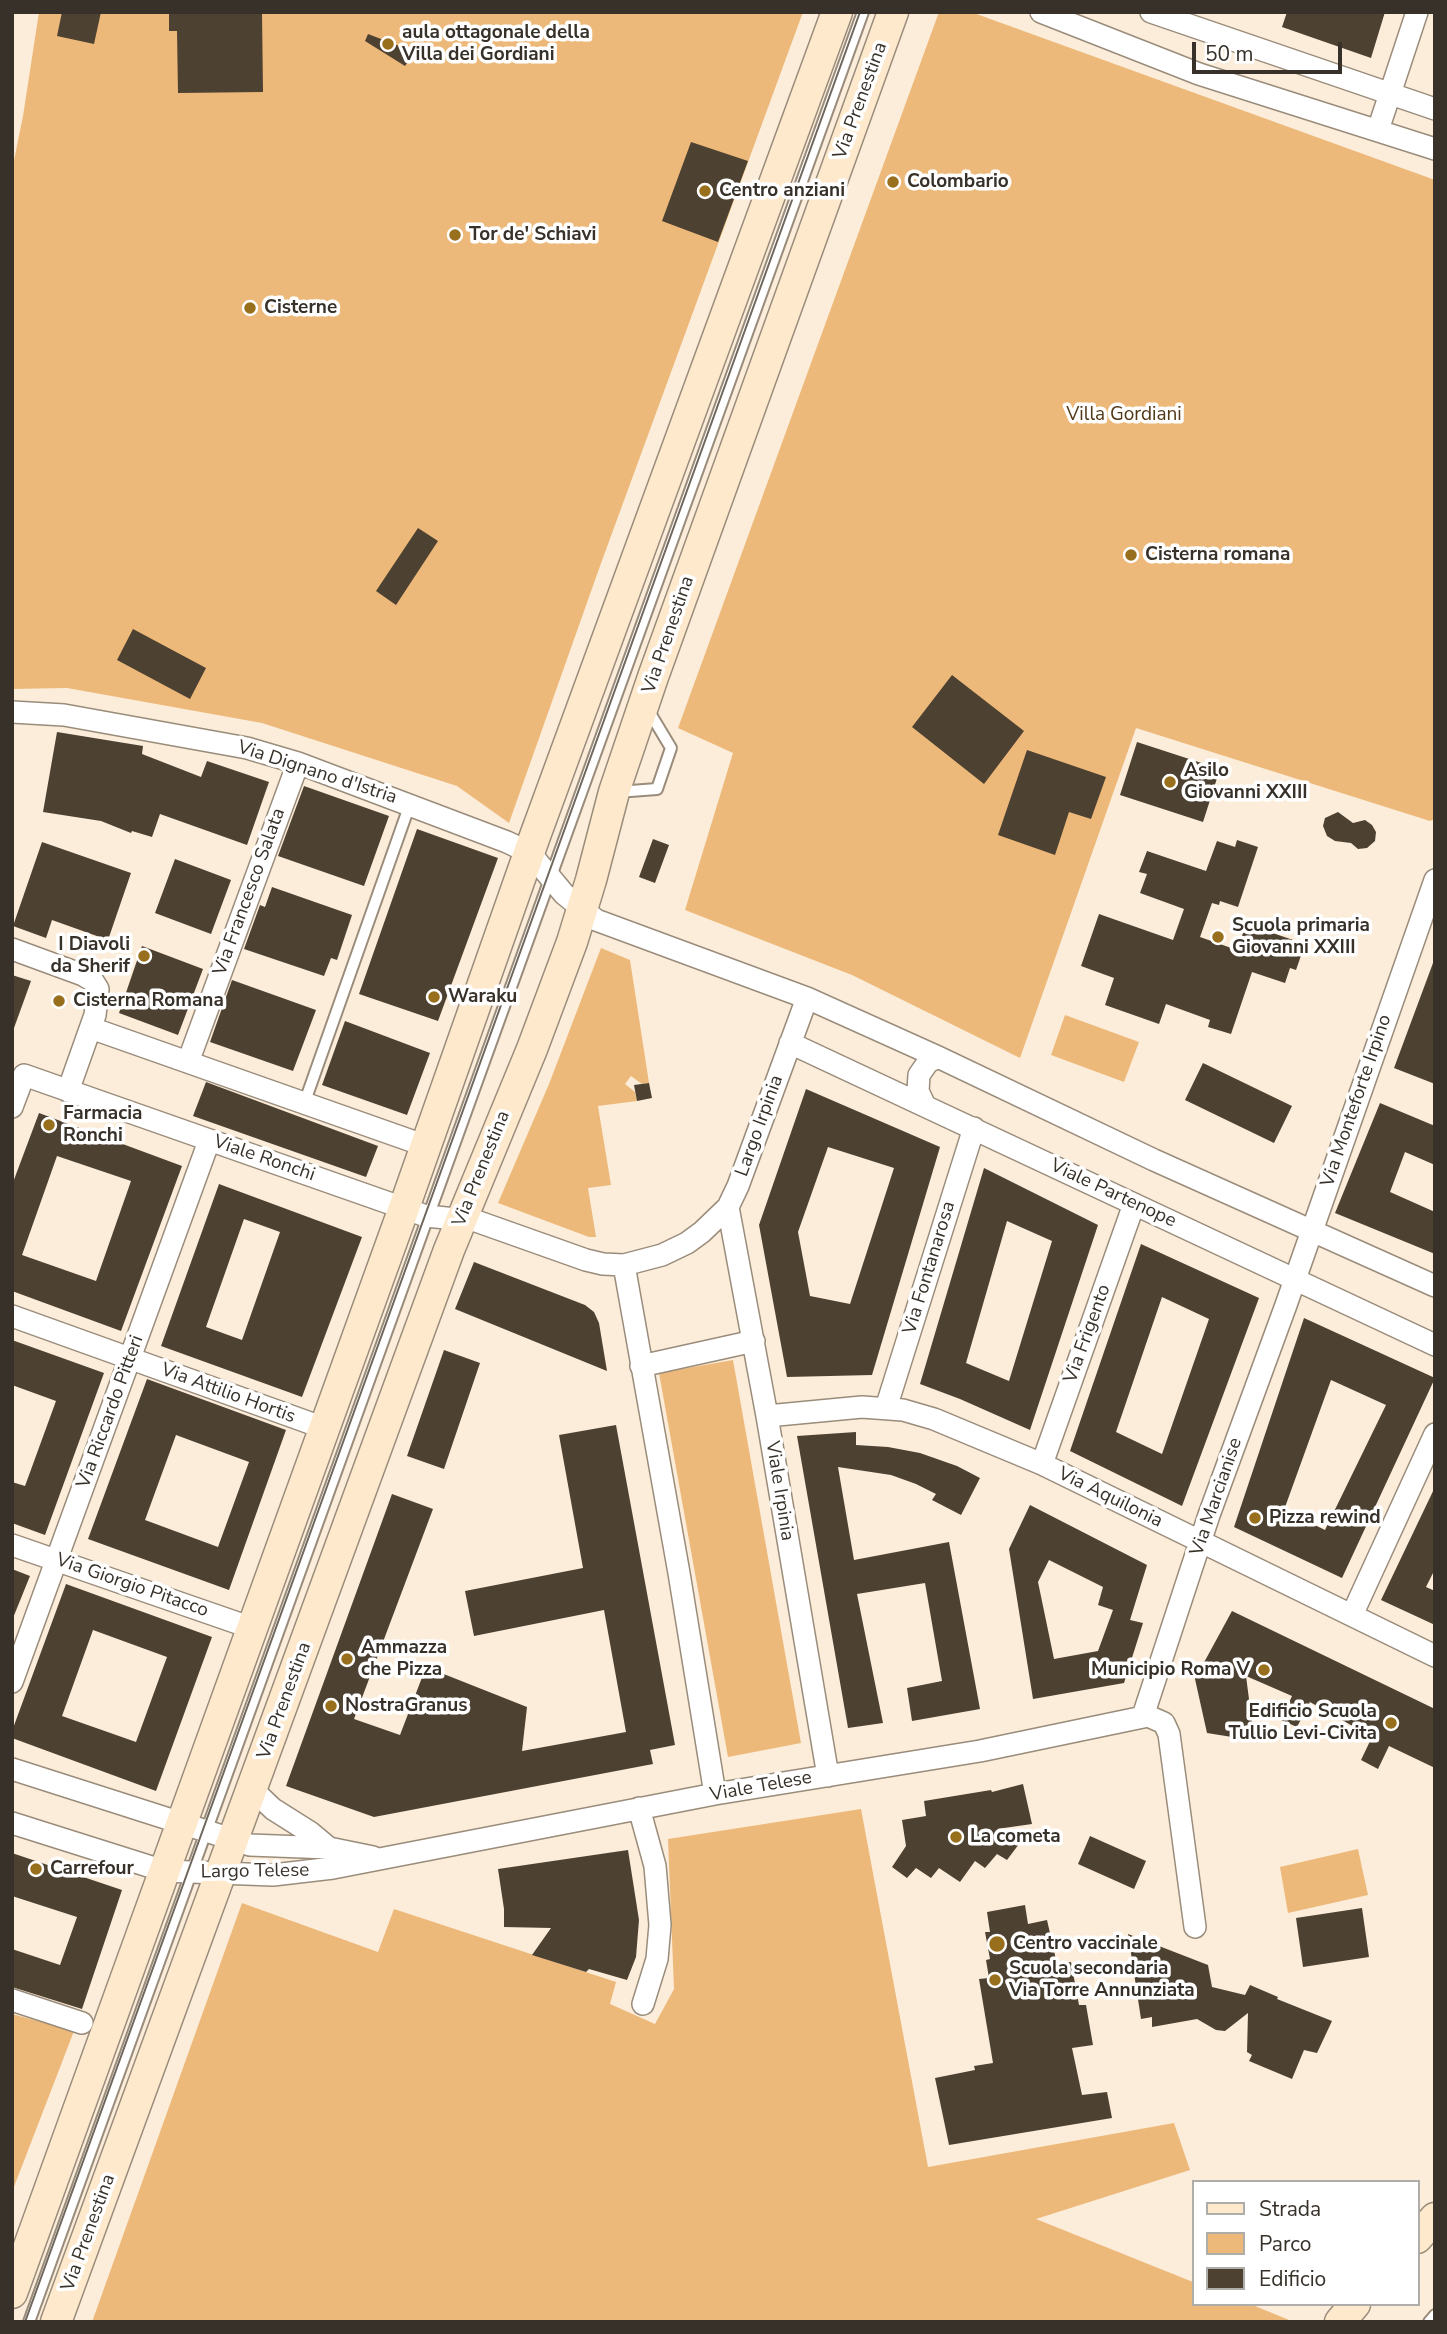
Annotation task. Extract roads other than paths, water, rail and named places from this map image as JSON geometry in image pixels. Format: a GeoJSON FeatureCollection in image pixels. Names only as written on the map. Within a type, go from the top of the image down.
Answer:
{"type":"FeatureCollection","features":[{"type":"Feature","properties":{"kind":"main road","name":"Via Prenestina"},"geometry":{"type":"LineString","coordinates":[[12,2293],[207,1832],[252,1628],[324,1429],[416,1212],[426,1146],[837,12]]}},
{"type":"Feature","properties":{"kind":"main road","name":"Via Prenestina"},"geometry":{"type":"LineString","coordinates":[[57,2322],[192,1872],[207,1832],[253,1789],[462,1219],[529,1057],[582,911],[614,792],[644,704],[893,12]]}},
{"type":"Feature","properties":{"kind":"main road"},"geometry":{"type":"LineString","coordinates":[[1419,2236],[1435,2218]]}},
{"type":"Feature","properties":{"kind":"main road"},"geometry":{"type":"LineString","coordinates":[[1340,2322],[1353,2306]]}},
{"type":"Feature","properties":{"kind":"street"},"geometry":{"type":"LineString","coordinates":[[1151,12],[1435,109]]}},
{"type":"Feature","properties":{"kind":"street"},"geometry":{"type":"LineString","coordinates":[[1378,130],[1417,12]]}},
{"type":"Feature","properties":{"kind":"street"},"geometry":{"type":"LineString","coordinates":[[1043,13],[1199,74],[1435,149]]}},
{"type":"Feature","properties":{"kind":"street","name":"Via Dignano d'Istria"},"geometry":{"type":"LineString","coordinates":[[12,712],[64,715],[200,738],[298,763],[411,804],[530,853]]}},
{"type":"Feature","properties":{"kind":"street","name":"Via Francesco Salata"},"geometry":{"type":"LineString","coordinates":[[188,1062],[298,763]]}},
{"type":"Feature","properties":{"kind":"street"},"geometry":{"type":"LineString","coordinates":[[530,853],[582,911],[596,920],[807,999],[1435,1286]]}},
{"type":"Feature","properties":{"kind":"street","name":"Via Monteforte Irpino"},"geometry":{"type":"LineString","coordinates":[[1295,1279],[1427,925],[1435,880]]}},
{"type":"Feature","properties":{"kind":"street"},"geometry":{"type":"LineString","coordinates":[[12,949],[83,975],[96,984],[98,997],[91,1028],[68,1091]]}},
{"type":"Feature","properties":{"kind":"street","name":"Largo Irpinia"},"geometry":{"type":"LineString","coordinates":[[462,1219],[476,1221],[603,1264],[624,1265],[674,1250],[702,1232],[728,1207],[807,999]]}},
{"type":"Feature","properties":{"kind":"street"},"geometry":{"type":"LineString","coordinates":[[91,1028],[426,1146]]}},
{"type":"Feature","properties":{"kind":"street","name":"Viale Partenope"},"geometry":{"type":"LineString","coordinates":[[790,1043],[1435,1345]]}},
{"type":"Feature","properties":{"kind":"street"},"geometry":{"type":"LineString","coordinates":[[924,1104],[917,1086],[919,1075],[925,1065],[938,1057]]}},
{"type":"Feature","properties":{"kind":"street","name":"Viale Ronchi"},"geometry":{"type":"LineString","coordinates":[[12,1107],[24,1075],[416,1212],[462,1219]]}},
{"type":"Feature","properties":{"kind":"street","name":"Via Fontanarosa"},"geometry":{"type":"LineString","coordinates":[[886,1408],[974,1128]]}},
{"type":"Feature","properties":{"kind":"street","name":"Via Riccardo Pitteri"},"geometry":{"type":"LineString","coordinates":[[12,1682],[209,1141]]}},
{"type":"Feature","properties":{"kind":"street","name":"Via Frigento"},"geometry":{"type":"LineString","coordinates":[[1042,1464],[1134,1204]]}},
{"type":"Feature","properties":{"kind":"street","name":"Viale Irpinia"},"geometry":{"type":"LineString","coordinates":[[728,1207],[754,1341],[828,1776]]}},
{"type":"Feature","properties":{"kind":"street"},"geometry":{"type":"LineString","coordinates":[[624,1265],[715,1794]]}},
{"type":"Feature","properties":{"kind":"street","name":"Via Marcianise"},"geometry":{"type":"LineString","coordinates":[[1143,1716],[1200,1542],[1295,1279]]}},
{"type":"Feature","properties":{"kind":"street","name":"Via Attilio Hortis"},"geometry":{"type":"LineString","coordinates":[[12,1316],[324,1429]]}},
{"type":"Feature","properties":{"kind":"street"},"geometry":{"type":"LineString","coordinates":[[640,1366],[754,1341]]}},
{"type":"Feature","properties":{"kind":"street","name":"Via Aquilonia"},"geometry":{"type":"LineString","coordinates":[[767,1416],[862,1407],[886,1408],[934,1419],[1042,1464],[1435,1656]]}},
{"type":"Feature","properties":{"kind":"street"},"geometry":{"type":"LineString","coordinates":[[1352,1615],[1435,1434]]}},
{"type":"Feature","properties":{"kind":"street","name":"Via Giorgio Pitacco"},"geometry":{"type":"LineString","coordinates":[[12,1545],[252,1628]]}},
{"type":"Feature","properties":{"kind":"street"},"geometry":{"type":"LineString","coordinates":[[1143,1716],[1151,1716],[1161,1721],[1169,1734],[1195,1927]]}},
{"type":"Feature","properties":{"kind":"street","name":"Viale Telese"},"geometry":{"type":"LineString","coordinates":[[378,1858],[715,1794],[980,1751],[1143,1716]]}},
{"type":"Feature","properties":{"kind":"street","name":"Largo Telese"},"geometry":{"type":"LineString","coordinates":[[12,1769],[207,1832],[259,1846],[329,1848],[378,1858]]}},
{"type":"Feature","properties":{"kind":"street","name":"Largo Telese"},"geometry":{"type":"LineString","coordinates":[[253,1789],[273,1809],[329,1848]]}},
{"type":"Feature","properties":{"kind":"street"},"geometry":{"type":"LineString","coordinates":[[639,1808],[655,1866],[660,1925],[657,1959],[643,2004]]}},
{"type":"Feature","properties":{"kind":"street","name":"Largo Telese"},"geometry":{"type":"LineString","coordinates":[[12,1823],[192,1872],[273,1875],[333,1868],[378,1858]]}},
{"type":"Feature","properties":{"kind":"street"},"geometry":{"type":"LineString","coordinates":[[12,2000],[82,2023]]}},
{"type":"Feature","properties":{"kind":"lane"},"geometry":{"type":"LineString","coordinates":[[207,1832],[416,1212],[551,877],[863,12]]}},
{"type":"Feature","properties":{"kind":"lane"},"geometry":{"type":"LineString","coordinates":[[614,792],[657,789],[671,748],[644,704]]}},
{"type":"Feature","properties":{"kind":"lane"},"geometry":{"type":"LineString","coordinates":[[304,1104],[411,804]]}},
{"type":"Feature","properties":{"kind":"lane"},"geometry":{"type":"LineString","coordinates":[[29,2322],[192,1872]]}},
{"type":"Feature","properties":{"kind":"lane"},"geometry":{"type":"LineString","coordinates":[[1429,2322],[1435,2315]]}},
{"type":"Feature","properties":{"kind":"tram line"},"geometry":{"type":"LineString","coordinates":[[25,2322],[860,12]]}},
{"type":"Feature","properties":{"kind":"place","name":"aula ottagonale della Villa dei Gordiani"},"geometry":{"type":"Point","coordinates":[388,44]}},
{"type":"Feature","properties":{"kind":"place","name":"Colombario"},"geometry":{"type":"Point","coordinates":[893,182]}},
{"type":"Feature","properties":{"kind":"place","name":"Centro anziani"},"geometry":{"type":"Point","coordinates":[705,191]}},
{"type":"Feature","properties":{"kind":"place","name":"Tor de' Schiavi"},"geometry":{"type":"Point","coordinates":[455,235]}},
{"type":"Feature","properties":{"kind":"place","name":"Cisterne"},"geometry":{"type":"Point","coordinates":[250,308]}},
{"type":"Feature","properties":{"kind":"place","name":"Cisterna romana"},"geometry":{"type":"Point","coordinates":[1131,555]}},
{"type":"Feature","properties":{"kind":"place","name":"Asilo Giovanni XXIII"},"geometry":{"type":"Point","coordinates":[1170,782]}},
{"type":"Feature","properties":{"kind":"place","name":"Scuola primaria Giovanni XXIII"},"geometry":{"type":"Point","coordinates":[1218,937]}},
{"type":"Feature","properties":{"kind":"place","name":"I Diavoli da Sherif"},"geometry":{"type":"Point","coordinates":[144,956]}},
{"type":"Feature","properties":{"kind":"place","name":"Waraku"},"geometry":{"type":"Point","coordinates":[434,997]}},
{"type":"Feature","properties":{"kind":"place","name":"Cisterna Romana"},"geometry":{"type":"Point","coordinates":[59,1001]}},
{"type":"Feature","properties":{"kind":"place","name":"Farmacia Ronchi"},"geometry":{"type":"Point","coordinates":[49,1125]}},
{"type":"Feature","properties":{"kind":"place","name":"Pizza rewind"},"geometry":{"type":"Point","coordinates":[1255,1518]}},
{"type":"Feature","properties":{"kind":"place","name":"Ammazza che Pizza"},"geometry":{"type":"Point","coordinates":[347,1659]}},
{"type":"Feature","properties":{"kind":"place","name":"Municipio Roma V"},"geometry":{"type":"Point","coordinates":[1264,1670]}},
{"type":"Feature","properties":{"kind":"place","name":"NostraGranus"},"geometry":{"type":"Point","coordinates":[331,1706]}},
{"type":"Feature","properties":{"kind":"place","name":"Edificio Scuola Tullio Levi-Civita"},"geometry":{"type":"Point","coordinates":[1391,1723]}},
{"type":"Feature","properties":{"kind":"place","name":"La cometa"},"geometry":{"type":"Point","coordinates":[956,1837]}},
{"type":"Feature","properties":{"kind":"place","name":"Carrefour"},"geometry":{"type":"Point","coordinates":[36,1869]}},
{"type":"Feature","properties":{"kind":"place","name":"Centro vaccinale"},"geometry":{"type":"Point","coordinates":[997,1944]}},
{"type":"Feature","properties":{"kind":"place","name":"Scuola secondaria Via Torre Annunziata"},"geometry":{"type":"Point","coordinates":[995,1980]}},
{"type":"Feature","properties":{"kind":"park label","name":"Villa Gordiani"},"geometry":{"type":"Point","coordinates":[1124,415]}}]}
